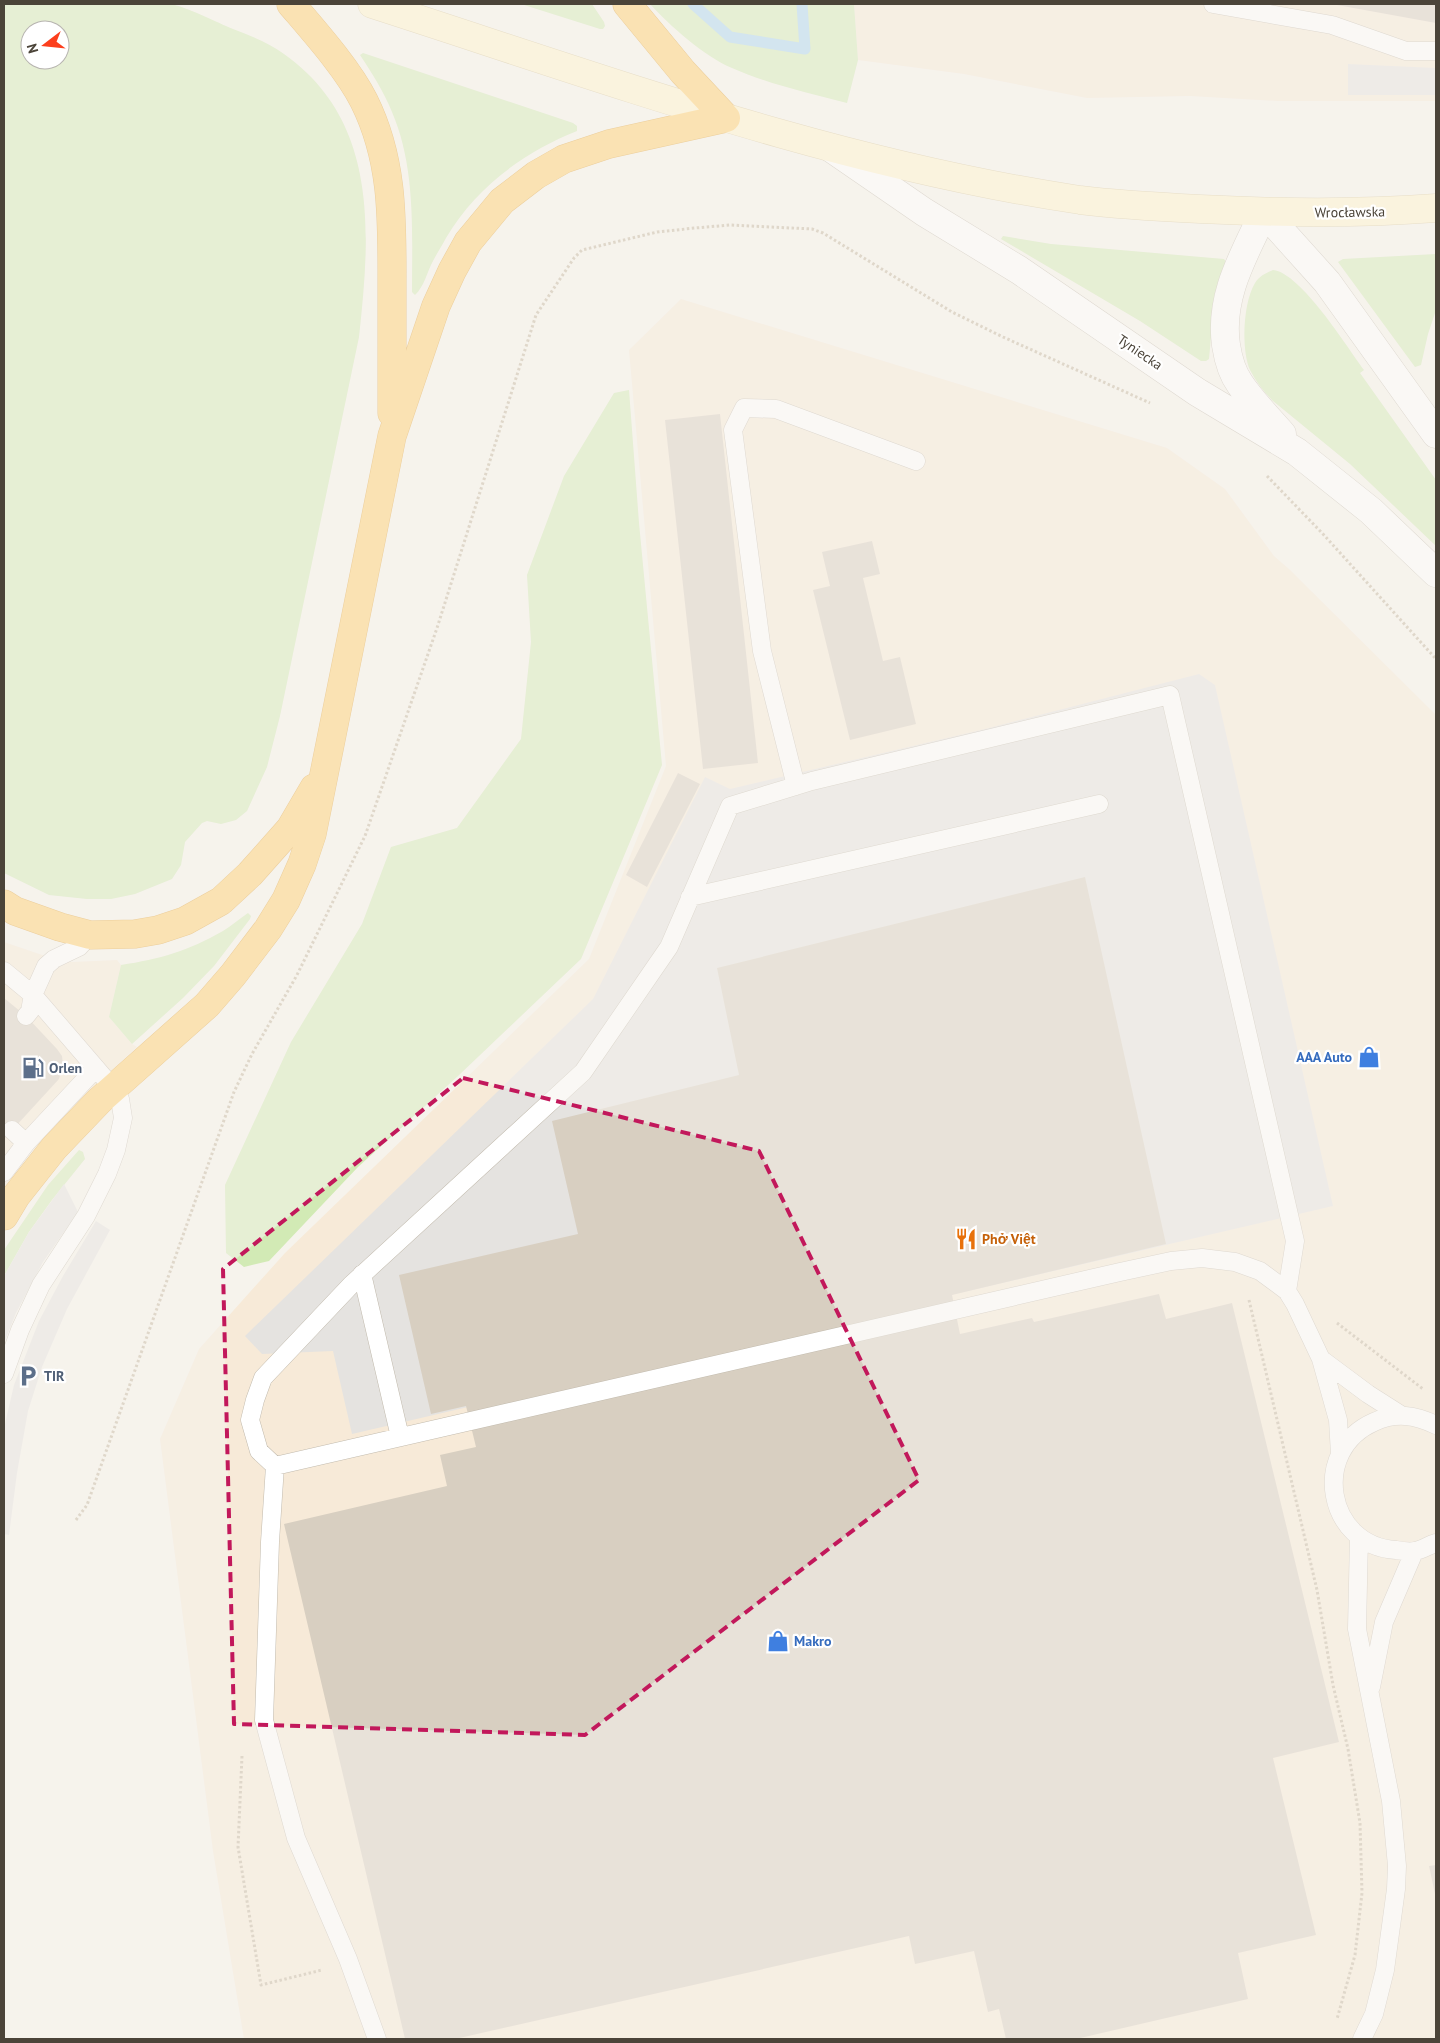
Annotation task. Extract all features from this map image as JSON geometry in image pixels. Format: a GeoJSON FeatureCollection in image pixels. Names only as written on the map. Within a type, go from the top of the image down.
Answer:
{"type":"FeatureCollection","features":[{"type":"Feature","properties":{"kind":"highway"},"geometry":{"type":"LineString","coordinates":[[291,4],[358,89],[380,139],[386,162],[392,236],[392,436]]}},
{"type":"Feature","properties":{"kind":"highway"},"geometry":{"type":"LineString","coordinates":[[627,4],[682,72],[726,118]]}},
{"type":"Feature","properties":{"kind":"highway"},"geometry":{"type":"LineString","coordinates":[[4,1216],[16,1196],[105,1078],[208,1005],[259,942],[276,917],[293,885],[308,849],[392,436],[436,306],[468,242],[502,201],[549,166],[580,153],[726,118]]}},
{"type":"Feature","properties":{"kind":"highway"},"geometry":{"type":"LineString","coordinates":[[4,904],[15,911],[60,927],[90,935],[136,934],[158,930],[186,921],[221,901],[250,874],[290,829],[315,786],[326,759]]}},
{"type":"Feature","properties":{"kind":"main road","name":"Wrocławska"},"geometry":{"type":"LineString","coordinates":[[372,4],[726,118],[831,148],[1007,188],[1128,205],[1264,212],[1349,213],[1436,208]]}},
{"type":"Feature","properties":{"kind":"street","name":"Tyniecka"},"geometry":{"type":"LineString","coordinates":[[831,148],[924,212],[1018,270],[1198,392],[1297,452],[1371,511],[1436,574]]}},
{"type":"Feature","properties":{"kind":"street"},"geometry":{"type":"LineString","coordinates":[[1297,452],[1239,383],[1228,358],[1224,329],[1228,296],[1264,212],[1327,282],[1436,434]]}},
{"type":"Feature","properties":{"kind":"lane"},"geometry":{"type":"LineString","coordinates":[[1213,4],[1332,25],[1406,51],[1436,51]]}},
{"type":"Feature","properties":{"kind":"lane"},"geometry":{"type":"LineString","coordinates":[[796,786],[762,651],[733,430],[744,408],[776,409],[916,461]]}},
{"type":"Feature","properties":{"kind":"lane"},"geometry":{"type":"LineString","coordinates":[[275,1466],[259,1452],[250,1420],[254,1400],[263,1378],[362,1274],[583,1072],[669,947],[730,806],[796,786],[1170,695],[1295,1241],[1287,1292]]}},
{"type":"Feature","properties":{"kind":"lane"},"geometry":{"type":"LineString","coordinates":[[690,897],[1099,804]]}},
{"type":"Feature","properties":{"kind":"lane"},"geometry":{"type":"LineString","coordinates":[[26,1016],[30,1011],[33,995],[46,966],[54,959],[79,947],[90,935]]}},
{"type":"Feature","properties":{"kind":"lane"},"geometry":{"type":"LineString","coordinates":[[4,971],[33,995],[105,1078],[120,1099],[122,1118],[116,1150],[108,1174],[86,1216],[41,1285],[20,1330],[4,1374]]}},
{"type":"Feature","properties":{"kind":"lane"},"geometry":{"type":"LineString","coordinates":[[4,1172],[26,1143],[105,1078]]}},
{"type":"Feature","properties":{"kind":"lane"},"geometry":{"type":"LineString","coordinates":[[12,1130],[26,1143]]}},
{"type":"Feature","properties":{"kind":"lane"},"geometry":{"type":"LineString","coordinates":[[275,1466],[1171,1261],[1202,1258],[1235,1262],[1260,1271],[1287,1292],[1295,1304],[1321,1359],[1338,1420],[1340,1454]]}},
{"type":"Feature","properties":{"kind":"lane"},"geometry":{"type":"LineString","coordinates":[[362,1274],[400,1437]]}},
{"type":"Feature","properties":{"kind":"lane"},"geometry":{"type":"LineString","coordinates":[[1321,1359],[1368,1394],[1401,1415]]}},
{"type":"Feature","properties":{"kind":"lane"},"geometry":{"type":"LineString","coordinates":[[1436,1425],[1419,1417],[1401,1415],[1385,1417],[1364,1426],[1348,1440],[1340,1454],[1335,1469],[1333,1492],[1342,1517],[1359,1537],[1382,1550],[1414,1552],[1436,1543]]}},
{"type":"Feature","properties":{"kind":"lane"},"geometry":{"type":"LineString","coordinates":[[275,1466],[270,1542],[264,1720],[296,1838],[348,1959],[377,2039]]}},
{"type":"Feature","properties":{"kind":"lane"},"geometry":{"type":"LineString","coordinates":[[1359,1537],[1357,1630],[1391,1801],[1396,1874],[1385,1970],[1374,2014],[1362,2039]]}},
{"type":"Feature","properties":{"kind":"lane"},"geometry":{"type":"LineString","coordinates":[[1369,1698],[1384,1622],[1414,1552]]}},
{"type":"Feature","properties":{"kind":"path"},"geometry":{"type":"LineString","coordinates":[[76,1520],[88,1505],[234,1092],[252,1054],[297,975],[365,836],[437,628],[536,315],[574,258],[582,250],[657,232],[730,225],[812,229],[830,237],[952,312],[1156,406]]}},
{"type":"Feature","properties":{"kind":"path"},"geometry":{"type":"LineString","coordinates":[[1260,470],[1323,534],[1436,659]]}},
{"type":"Feature","properties":{"kind":"path"},"geometry":{"type":"LineString","coordinates":[[1256,1296],[1248,1298],[1317,1590],[1333,1685],[1348,1749],[1360,1823],[1362,1893],[1355,1956],[1336,2024]]}},
{"type":"Feature","properties":{"kind":"path"},"geometry":{"type":"LineString","coordinates":[[1334,1321],[1429,1392]]}},
{"type":"Feature","properties":{"kind":"highlighted area"},"geometry":{"type":"Polygon","coordinates":[[[463,1078],[759,1151],[919,1480],[585,1735],[234,1724],[223,1269],[463,1078]]]}},
{"type":"Feature","properties":{"kind":"shaded area"},"geometry":{"type":"Polygon","coordinates":[[[854,4],[1436,4],[1436,101],[1278,101],[1190,96],[1087,98],[964,74],[858,60],[854,4]]]}},
{"type":"Feature","properties":{"kind":"shaded area"},"geometry":{"type":"Polygon","coordinates":[[[1348,64],[1436,68],[1436,95],[1348,95],[1348,64]]]}},
{"type":"Feature","properties":{"kind":"shaded area"},"geometry":{"type":"Polygon","coordinates":[[[681,299],[1167,448],[1225,489],[1274,556],[1436,715],[1436,2039],[244,2039],[213,1851],[160,1439],[199,1349],[285,1253],[589,959],[666,766],[629,350],[681,299]]]}},
{"type":"Feature","properties":{"kind":"shaded area"},"geometry":{"type":"Polygon","coordinates":[[[1199,674],[1215,685],[1333,1206],[352,1434],[333,1351],[262,1354],[245,1336],[593,999],[705,777],[730,789],[981,730],[1199,674]]]}},
{"type":"Feature","properties":{"kind":"shaded area"},"geometry":{"type":"Polygon","coordinates":[[[4,942],[54,959],[72,962],[117,960],[121,965],[109,1017],[132,1044],[137,1047],[89,1091],[30,1153],[4,1191],[4,942]]]}},
{"type":"Feature","properties":{"kind":"shaded area"},"geometry":{"type":"Polygon","coordinates":[[[64,1184],[78,1212],[43,1262],[16,1313],[4,1343],[4,1276],[29,1232],[64,1184]]]}},
{"type":"Feature","properties":{"kind":"shaded area","name":"TIR"},"geometry":{"type":"Polygon","coordinates":[[[96,1221],[110,1230],[67,1309],[42,1367],[28,1411],[9,1535],[4,1534],[4,1428],[14,1385],[39,1321],[96,1221]]]}},
{"type":"Feature","properties":{"kind":"green space"},"geometry":{"type":"Polygon","coordinates":[[[4,4],[170,4],[202,15],[260,40],[278,50],[315,82],[338,113],[353,147],[362,183],[365,259],[359,337],[280,716],[267,767],[247,811],[236,820],[221,824],[207,821],[202,823],[185,842],[181,865],[172,879],[135,894],[111,899],[87,899],[49,895],[4,873],[4,4]]]}},
{"type":"Feature","properties":{"kind":"green space"},"geometry":{"type":"Polygon","coordinates":[[[521,4],[592,4],[605,26],[603,29],[600,29],[521,4]]]}},
{"type":"Feature","properties":{"kind":"green space"},"geometry":{"type":"Polygon","coordinates":[[[650,4],[854,4],[858,60],[847,103],[774,83],[746,74],[722,63],[688,40],[650,4]]]}},
{"type":"Feature","properties":{"kind":"green space"},"geometry":{"type":"Polygon","coordinates":[[[363,53],[573,123],[577,126],[577,131],[538,150],[502,174],[471,203],[446,238],[423,284],[415,295],[412,292],[411,201],[405,155],[400,133],[392,112],[378,83],[360,55],[363,53]]]}},
{"type":"Feature","properties":{"kind":"green space"},"geometry":{"type":"Polygon","coordinates":[[[1003,236],[1051,244],[1224,259],[1226,262],[1214,304],[1209,359],[1201,361],[1140,321],[1001,239],[1003,236]]]}},
{"type":"Feature","properties":{"kind":"green space"},"geometry":{"type":"Polygon","coordinates":[[[1436,254],[1436,310],[1421,365],[1415,367],[1338,262],[1343,259],[1436,254]]]}},
{"type":"Feature","properties":{"kind":"green space"},"geometry":{"type":"Polygon","coordinates":[[[1273,270],[1284,274],[1297,284],[1323,312],[1364,370],[1360,373],[1436,480],[1436,546],[1350,464],[1273,401],[1260,387],[1252,374],[1247,361],[1244,339],[1248,302],[1257,281],[1263,275],[1273,270]]]}},
{"type":"Feature","properties":{"kind":"green space"},"geometry":{"type":"Polygon","coordinates":[[[629,390],[639,523],[662,765],[581,959],[458,1076],[358,1167],[269,1261],[244,1267],[226,1253],[225,1185],[291,1042],[362,924],[391,847],[457,828],[521,739],[531,642],[527,575],[564,476],[614,393],[629,390]]]}},
{"type":"Feature","properties":{"kind":"green space"},"geometry":{"type":"Polygon","coordinates":[[[248,913],[251,916],[250,919],[214,966],[183,998],[132,1044],[109,1017],[121,965],[161,957],[186,949],[223,931],[248,913]]]}},
{"type":"Feature","properties":{"kind":"green space"},"geometry":{"type":"Polygon","coordinates":[[[79,1150],[83,1152],[85,1159],[29,1232],[4,1276],[4,1250],[48,1185],[79,1150]]]}},
{"type":"Feature","properties":{"kind":"building"},"geometry":{"type":"Polygon","coordinates":[[[1436,4],[1436,23],[1337,5],[1436,4]]]}},
{"type":"Feature","properties":{"kind":"building"},"geometry":{"type":"Polygon","coordinates":[[[720,414],[758,763],[703,769],[665,420],[720,414]]]}},
{"type":"Feature","properties":{"kind":"building"},"geometry":{"type":"Polygon","coordinates":[[[872,541],[880,574],[863,578],[883,661],[900,657],[916,724],[850,740],[813,590],[830,586],[822,552],[872,541]]]}},
{"type":"Feature","properties":{"kind":"building"},"geometry":{"type":"Polygon","coordinates":[[[678,773],[700,784],[647,887],[626,875],[678,773]]]}},
{"type":"Feature","properties":{"kind":"building","name":"Makro"},"geometry":{"type":"Polygon","coordinates":[[[1085,877],[1166,1244],[952,1295],[960,1334],[1032,1318],[1034,1322],[1159,1294],[1166,1319],[1232,1303],[1339,1742],[1273,1758],[1316,1935],[1238,1953],[1248,1999],[1076,2039],[1006,2039],[999,2009],[988,2012],[974,1951],[915,1964],[909,1936],[455,2039],[405,2039],[284,1524],[447,1486],[440,1455],[476,1447],[466,1406],[431,1414],[399,1275],[578,1234],[552,1121],[739,1075],[717,968],[1085,877]]]}},
{"type":"Feature","properties":{"kind":"building","name":"Orlen"},"geometry":{"type":"Polygon","coordinates":[[[4,998],[26,1016],[57,1049],[62,1056],[63,1065],[59,1079],[4,1139],[4,998]]]}},
{"type":"Feature","properties":{"kind":"building"},"geometry":{"type":"Polygon","coordinates":[[[1436,1865],[1436,1894],[1435,1894],[1429,1866],[1436,1865]]]}},
{"type":"Feature","properties":{"kind":"waterway"},"geometry":{"type":"LineString","coordinates":[[693,4],[730,37],[805,49],[802,4]]}},
{"type":"Feature","properties":{"kind":"place","name":"AAA Auto"},"geometry":{"type":"Point","coordinates":[1369,1057]}},
{"type":"Feature","properties":{"kind":"place","name":"Orlen"},"geometry":{"type":"Point","coordinates":[33,1068]}},
{"type":"Feature","properties":{"kind":"place","name":"Phở Việt"},"geometry":{"type":"Point","coordinates":[966,1239]}},
{"type":"Feature","properties":{"kind":"place","name":"TIR"},"geometry":{"type":"Point","coordinates":[28,1376]}},
{"type":"Feature","properties":{"kind":"place","name":"Makro"},"geometry":{"type":"Point","coordinates":[778,1641]}}]}
